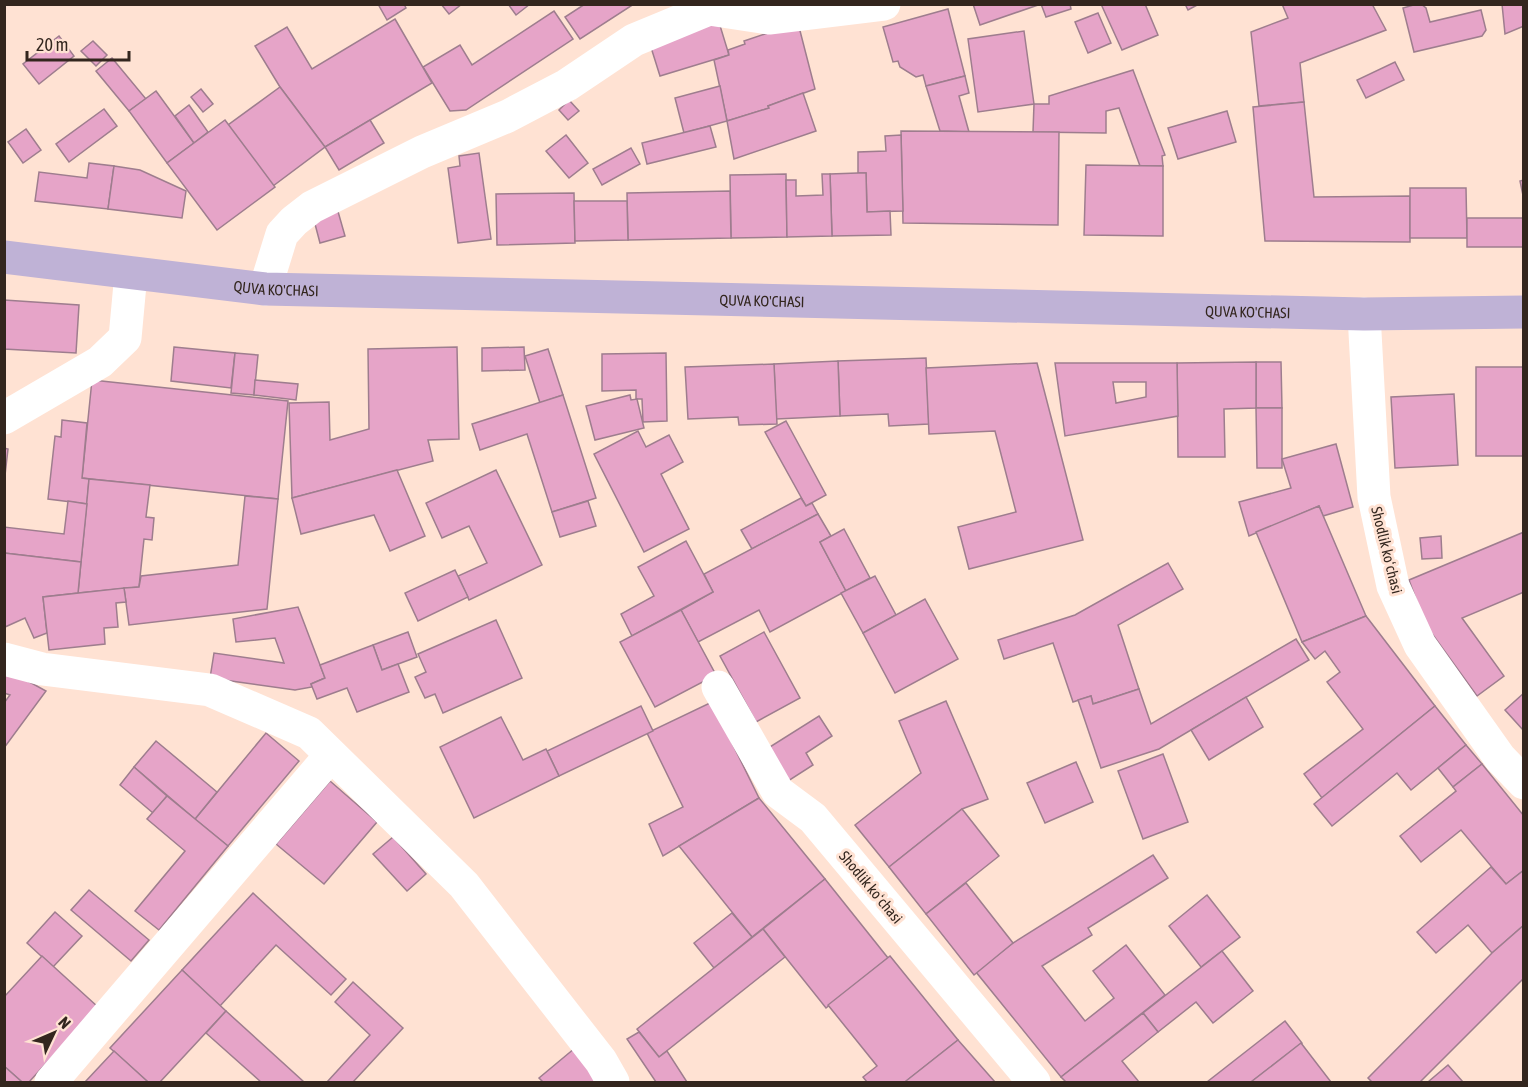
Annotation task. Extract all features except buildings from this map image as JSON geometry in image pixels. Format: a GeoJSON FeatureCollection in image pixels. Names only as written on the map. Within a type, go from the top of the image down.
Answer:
{"type":"FeatureCollection","features":[{"type":"Feature","properties":{"kind":"main road","name":"QUVA KO'CHASI"},"geometry":{"type":"LineString","coordinates":[[4,256],[265,290],[1364,314],[1524,312]]}},
{"type":"Feature","properties":{"kind":"street"},"geometry":{"type":"LineString","coordinates":[[265,290],[282,234],[312,207],[422,152],[508,116],[567,85],[634,40],[708,7],[769,18],[884,4]]}},
{"type":"Feature","properties":{"kind":"street"},"geometry":{"type":"LineString","coordinates":[[4,418],[100,362],[125,338],[131,273]]}},
{"type":"Feature","properties":{"kind":"street","name":"Shodlik koʻchasi"},"geometry":{"type":"LineString","coordinates":[[1364,314],[1374,497],[1393,586],[1420,645],[1500,758],[1524,783]]}},
{"type":"Feature","properties":{"kind":"street"},"geometry":{"type":"LineString","coordinates":[[4,659],[42,669],[210,690],[309,733],[464,885],[601,1061],[613,1083]]}},
{"type":"Feature","properties":{"kind":"street","name":"Shodlik koʻchasi"},"geometry":{"type":"LineString","coordinates":[[718,687],[777,792],[813,818],[1034,1083]]}},
{"type":"Feature","properties":{"kind":"street"},"geometry":{"type":"LineString","coordinates":[[51,1083],[331,755]]}}]}
